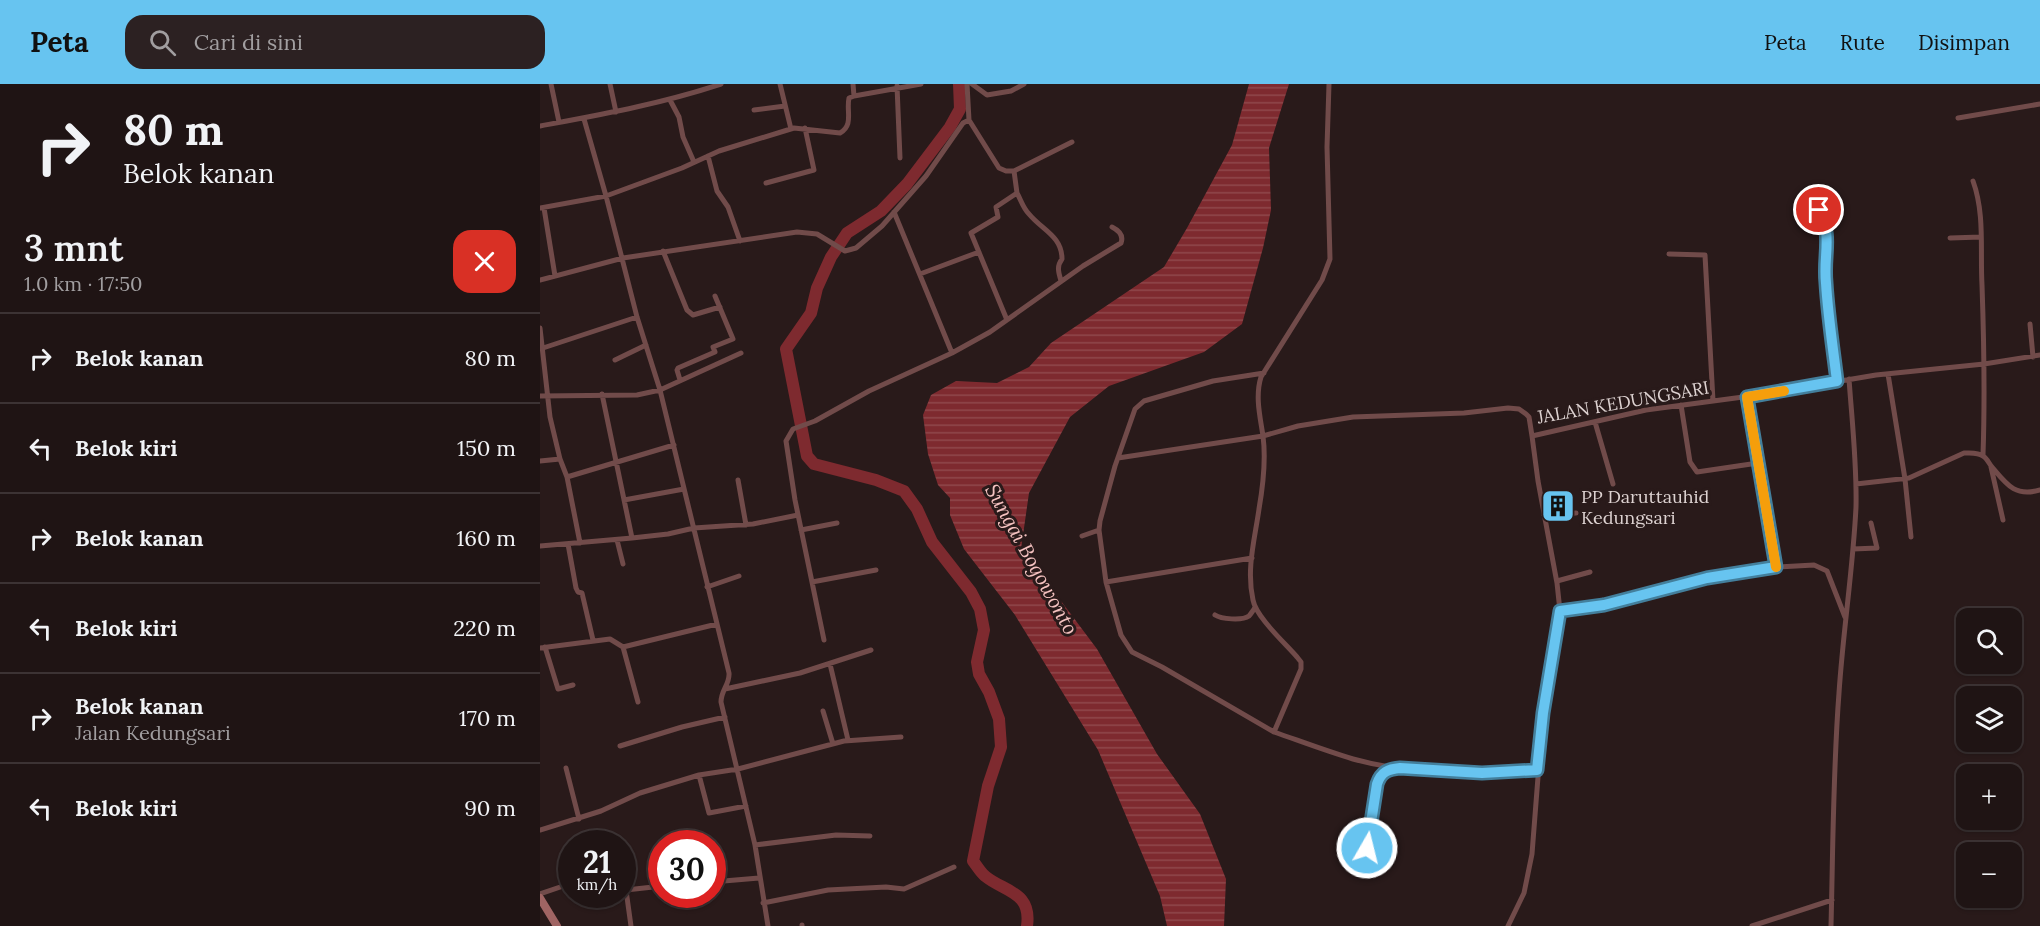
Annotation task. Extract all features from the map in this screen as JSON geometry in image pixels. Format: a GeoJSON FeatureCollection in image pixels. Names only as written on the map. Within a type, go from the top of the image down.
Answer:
{"type":"FeatureCollection","features":[{"type":"Feature","properties":{"kind":"main road"},"geometry":{"type":"LineString","coordinates":[[540,896],[557,926]]}},
{"type":"Feature","properties":{"kind":"street"},"geometry":{"type":"LineString","coordinates":[[551,84],[558,122]]}},
{"type":"Feature","properties":{"kind":"street"},"geometry":{"type":"LineString","coordinates":[[610,84],[616,112]]}},
{"type":"Feature","properties":{"kind":"street"},"geometry":{"type":"LineString","coordinates":[[540,126],[670,100],[722,84]]}},
{"type":"Feature","properties":{"kind":"street"},"geometry":{"type":"LineString","coordinates":[[780,84],[791,129]]}},
{"type":"Feature","properties":{"kind":"street"},"geometry":{"type":"LineString","coordinates":[[853,84],[854,96]]}},
{"type":"Feature","properties":{"kind":"street"},"geometry":{"type":"LineString","coordinates":[[555,276],[542,208],[606,196],[752,140],[791,129],[805,128],[840,133],[846,130],[849,124],[849,98],[897,86],[921,84]]}},
{"type":"Feature","properties":{"kind":"street"},"geometry":{"type":"LineString","coordinates":[[967,84],[969,120],[999,168],[1014,171],[1072,142]]}},
{"type":"Feature","properties":{"kind":"street"},"geometry":{"type":"LineString","coordinates":[[972,84],[987,95],[1011,91],[1024,84]]}},
{"type":"Feature","properties":{"kind":"street"},"geometry":{"type":"LineString","coordinates":[[1274,732],[1299,675],[1301,663],[1256,607],[1252,591],[1253,538],[1263,480],[1263,436],[1257,388],[1322,280],[1329,259],[1327,147],[1329,84]]}},
{"type":"Feature","properties":{"kind":"street"},"geometry":{"type":"LineString","coordinates":[[897,86],[900,158]]}},
{"type":"Feature","properties":{"kind":"street"},"geometry":{"type":"LineString","coordinates":[[670,100],[679,117],[683,137],[694,162]]}},
{"type":"Feature","properties":{"kind":"street"},"geometry":{"type":"LineString","coordinates":[[1958,118],[2040,104]]}},
{"type":"Feature","properties":{"kind":"street"},"geometry":{"type":"LineString","coordinates":[[754,110],[785,106]]}},
{"type":"Feature","properties":{"kind":"street"},"geometry":{"type":"LineString","coordinates":[[584,119],[637,317],[660,390],[729,673],[730,680],[724,689],[721,702],[755,845],[768,926]]}},
{"type":"Feature","properties":{"kind":"street"},"geometry":{"type":"LineString","coordinates":[[540,280],[623,258],[807,232],[817,234],[845,250],[855,248],[882,226],[926,176],[963,123],[969,120]]}},
{"type":"Feature","properties":{"kind":"street"},"geometry":{"type":"LineString","coordinates":[[766,183],[814,170],[805,128]]}},
{"type":"Feature","properties":{"kind":"street"},"geometry":{"type":"LineString","coordinates":[[708,156],[717,191],[728,207],[740,242]]}},
{"type":"Feature","properties":{"kind":"street"},"geometry":{"type":"LineString","coordinates":[[1014,171],[1017,193],[1030,216],[1052,235],[1062,249],[1062,260],[1058,269],[1061,282]]}},
{"type":"Feature","properties":{"kind":"street"},"geometry":{"type":"LineString","coordinates":[[1973,181],[1981,210],[1983,455],[2009,486],[2017,491],[2040,490]]}},
{"type":"Feature","properties":{"kind":"street"},"geometry":{"type":"LineString","coordinates":[[1007,320],[971,233],[998,217],[996,207],[1017,193]]}},
{"type":"Feature","properties":{"kind":"street"},"geometry":{"type":"LineString","coordinates":[[1819,210],[1828,235],[1825,281],[1837,381]]}},
{"type":"Feature","properties":{"kind":"street"},"geometry":{"type":"LineString","coordinates":[[894,212],[952,353]]}},
{"type":"Feature","properties":{"kind":"street"},"geometry":{"type":"LineString","coordinates":[[824,640],[798,515],[786,441],[790,433],[797,427],[952,353],[990,332],[1121,243],[1119,231],[1112,226]]}},
{"type":"Feature","properties":{"kind":"street"},"geometry":{"type":"LineString","coordinates":[[1950,238],[1981,237]]}},
{"type":"Feature","properties":{"kind":"street"},"geometry":{"type":"LineString","coordinates":[[663,251],[687,310],[693,315],[720,307]]}},
{"type":"Feature","properties":{"kind":"street"},"geometry":{"type":"LineString","coordinates":[[920,274],[979,252]]}},
{"type":"Feature","properties":{"kind":"street"},"geometry":{"type":"LineString","coordinates":[[1669,254],[1705,255],[1713,401]]}},
{"type":"Feature","properties":{"kind":"street"},"geometry":{"type":"LineString","coordinates":[[681,380],[677,372],[678,368],[716,352],[713,347],[733,339],[715,296]]}},
{"type":"Feature","properties":{"kind":"street"},"geometry":{"type":"LineString","coordinates":[[543,348],[637,317]]}},
{"type":"Feature","properties":{"kind":"street"},"geometry":{"type":"LineString","coordinates":[[2030,324],[2033,357]]}},
{"type":"Feature","properties":{"kind":"street"},"geometry":{"type":"LineString","coordinates":[[540,328],[550,417],[560,459],[567,477],[580,543]]}},
{"type":"Feature","properties":{"kind":"street"},"geometry":{"type":"LineString","coordinates":[[615,360],[646,345]]}},
{"type":"Feature","properties":{"kind":"street"},"geometry":{"type":"LineString","coordinates":[[540,396],[638,395],[660,390],[741,353]]}},
{"type":"Feature","properties":{"kind":"street","name":"JALAN KEDUNGSARI"},"geometry":{"type":"LineString","coordinates":[[1263,436],[1298,426],[1353,417],[1464,413],[1508,408],[1519,409],[1529,417],[1532,436],[1646,410],[1747,397],[1849,379],[2040,356]]}},
{"type":"Feature","properties":{"kind":"street"},"geometry":{"type":"LineString","coordinates":[[1264,373],[1213,381],[1144,401],[1135,409],[1106,494],[1099,530],[1106,582],[1121,635],[1132,652],[1274,732],[1354,759],[1400,768],[1482,773],[1537,770]]}},
{"type":"Feature","properties":{"kind":"street"},"geometry":{"type":"LineString","coordinates":[[1888,374],[1905,479],[1911,537]]}},
{"type":"Feature","properties":{"kind":"street"},"geometry":{"type":"LineString","coordinates":[[1831,926],[1838,697],[1853,549],[1856,484],[1849,379]]}},
{"type":"Feature","properties":{"kind":"street"},"geometry":{"type":"LineString","coordinates":[[602,394],[632,538]]}},
{"type":"Feature","properties":{"kind":"street"},"geometry":{"type":"LineString","coordinates":[[1747,397],[1776,567]]}},
{"type":"Feature","properties":{"kind":"street"},"geometry":{"type":"LineString","coordinates":[[1681,405],[1690,462],[1696,472],[1758,463]]}},
{"type":"Feature","properties":{"kind":"street"},"geometry":{"type":"LineString","coordinates":[[1595,422],[1613,484]]}},
{"type":"Feature","properties":{"kind":"street"},"geometry":{"type":"LineString","coordinates":[[1118,458],[1263,436]]}},
{"type":"Feature","properties":{"kind":"street"},"geometry":{"type":"LineString","coordinates":[[1508,926],[1524,893],[1532,854],[1543,713],[1560,611],[1532,436]]}},
{"type":"Feature","properties":{"kind":"street"},"geometry":{"type":"LineString","coordinates":[[567,477],[674,445]]}},
{"type":"Feature","properties":{"kind":"street"},"geometry":{"type":"LineString","coordinates":[[1856,484],[1905,479],[1964,453],[1983,455]]}},
{"type":"Feature","properties":{"kind":"street"},"geometry":{"type":"LineString","coordinates":[[540,461],[560,459]]}},
{"type":"Feature","properties":{"kind":"street"},"geometry":{"type":"LineString","coordinates":[[1991,466],[2003,520]]}},
{"type":"Feature","properties":{"kind":"street"},"geometry":{"type":"LineString","coordinates":[[738,480],[746,525]]}},
{"type":"Feature","properties":{"kind":"street"},"geometry":{"type":"LineString","coordinates":[[624,500],[684,489]]}},
{"type":"Feature","properties":{"kind":"street"},"geometry":{"type":"LineString","coordinates":[[1544,515],[1576,513]]}},
{"type":"Feature","properties":{"kind":"street"},"geometry":{"type":"LineString","coordinates":[[540,546],[617,540],[668,534],[694,528],[746,525],[798,515]]}},
{"type":"Feature","properties":{"kind":"street"},"geometry":{"type":"LineString","coordinates":[[801,530],[837,523]]}},
{"type":"Feature","properties":{"kind":"street"},"geometry":{"type":"LineString","coordinates":[[1853,549],[1876,549],[1871,523]]}},
{"type":"Feature","properties":{"kind":"street"},"geometry":{"type":"LineString","coordinates":[[1082,536],[1099,530]]}},
{"type":"Feature","properties":{"kind":"street"},"geometry":{"type":"LineString","coordinates":[[617,540],[623,564]]}},
{"type":"Feature","properties":{"kind":"street"},"geometry":{"type":"LineString","coordinates":[[568,544],[576,588],[582,593],[593,640]]}},
{"type":"Feature","properties":{"kind":"street"},"geometry":{"type":"LineString","coordinates":[[1106,582],[1252,558]]}},
{"type":"Feature","properties":{"kind":"street"},"geometry":{"type":"LineString","coordinates":[[1560,611],[1604,605],[1707,578],[1776,567],[1814,565],[1827,572],[1846,617]]}},
{"type":"Feature","properties":{"kind":"street"},"geometry":{"type":"LineString","coordinates":[[812,582],[876,570]]}},
{"type":"Feature","properties":{"kind":"street"},"geometry":{"type":"LineString","coordinates":[[1557,581],[1590,572]]}},
{"type":"Feature","properties":{"kind":"street"},"geometry":{"type":"LineString","coordinates":[[707,587],[739,576]]}},
{"type":"Feature","properties":{"kind":"street"},"geometry":{"type":"LineString","coordinates":[[1215,615],[1221,618],[1245,617],[1250,615],[1256,607]]}},
{"type":"Feature","properties":{"kind":"street"},"geometry":{"type":"LineString","coordinates":[[573,685],[558,690],[543,647],[609,639],[623,647],[717,624]]}},
{"type":"Feature","properties":{"kind":"street"},"geometry":{"type":"LineString","coordinates":[[623,647],[638,702]]}},
{"type":"Feature","properties":{"kind":"street"},"geometry":{"type":"LineString","coordinates":[[724,689],[830,664],[871,650]]}},
{"type":"Feature","properties":{"kind":"street"},"geometry":{"type":"LineString","coordinates":[[830,664],[848,740]]}},
{"type":"Feature","properties":{"kind":"street"},"geometry":{"type":"LineString","coordinates":[[823,711],[832,744]]}},
{"type":"Feature","properties":{"kind":"street"},"geometry":{"type":"LineString","coordinates":[[620,746],[682,727],[725,717]]}},
{"type":"Feature","properties":{"kind":"street"},"geometry":{"type":"LineString","coordinates":[[540,830],[579,819],[640,793],[699,775],[738,770],[848,740],[901,737]]}},
{"type":"Feature","properties":{"kind":"street"},"geometry":{"type":"LineString","coordinates":[[566,768],[579,819]]}},
{"type":"Feature","properties":{"kind":"street"},"geometry":{"type":"LineString","coordinates":[[1367,848],[1379,778],[1387,770],[1400,768]]}},
{"type":"Feature","properties":{"kind":"street"},"geometry":{"type":"LineString","coordinates":[[699,775],[709,813],[746,806]]}},
{"type":"Feature","properties":{"kind":"street"},"geometry":{"type":"LineString","coordinates":[[755,845],[836,835],[870,836]]}},
{"type":"Feature","properties":{"kind":"street"},"geometry":{"type":"LineString","coordinates":[[763,903],[828,890],[886,887],[904,889],[954,867]]}},
{"type":"Feature","properties":{"kind":"street"},"geometry":{"type":"LineString","coordinates":[[726,881],[759,878]]}},
{"type":"Feature","properties":{"kind":"street"},"geometry":{"type":"LineString","coordinates":[[540,896],[558,889]]}},
{"type":"Feature","properties":{"kind":"street"},"geometry":{"type":"LineString","coordinates":[[1752,926],[1832,900]]}},
{"type":"Feature","properties":{"kind":"street"},"geometry":{"type":"LineString","coordinates":[[628,908],[631,926]]}},
{"type":"Feature","properties":{"kind":"shaded area"},"geometry":{"type":"Polygon","coordinates":[[[1249,84],[1289,84],[1269,148],[1271,210],[1242,324],[1204,352],[1109,386],[1070,417],[1029,493],[1020,556],[1055,593],[1097,649],[1157,754],[1200,814],[1226,879],[1224,926],[1167,926],[1160,896],[1098,750],[1015,615],[964,549],[950,515],[950,498],[938,485],[928,454],[923,415],[931,395],[956,381],[997,383],[1029,367],[1051,343],[1164,267],[1232,145],[1249,84]]]}},
{"type":"Feature","properties":{"kind":"waterway"},"geometry":{"type":"LineString","coordinates":[[959,84],[960,109],[950,127],[907,184],[881,211],[847,233],[831,257],[817,288],[811,313],[786,349],[807,456],[814,464],[876,480],[904,491],[917,509],[932,542],[971,592],[980,609],[984,630],[977,662],[979,674],[989,692],[999,719],[1001,747],[988,786],[973,861],[985,876],[1021,899],[1027,914],[1027,926]]}},
{"type":"Feature","properties":{"kind":"slow traffic"},"geometry":{"type":"LineString","coordinates":[[1776,567],[1747,397],[1784,391]]}},
{"type":"Feature","properties":{"kind":"place","name":"PP Daruttauhid Kedungsari"},"geometry":{"type":"Point","coordinates":[1558,506]}},
{"type":"Feature","properties":{"kind":"route"},"geometry":{"type":"LineString","coordinates":[[1367,848],[1377,784],[1379,778],[1387,770],[1400,768],[1482,773],[1537,770],[1543,713],[1560,611],[1604,605],[1707,578],[1776,567],[1747,397],[1837,381],[1825,281],[1828,235],[1819,210]]}},
{"type":"Feature","properties":{"kind":"water label","name":"Sungai Bogowonto"},"geometry":{"type":"Point","coordinates":[1032,559]}}]}
